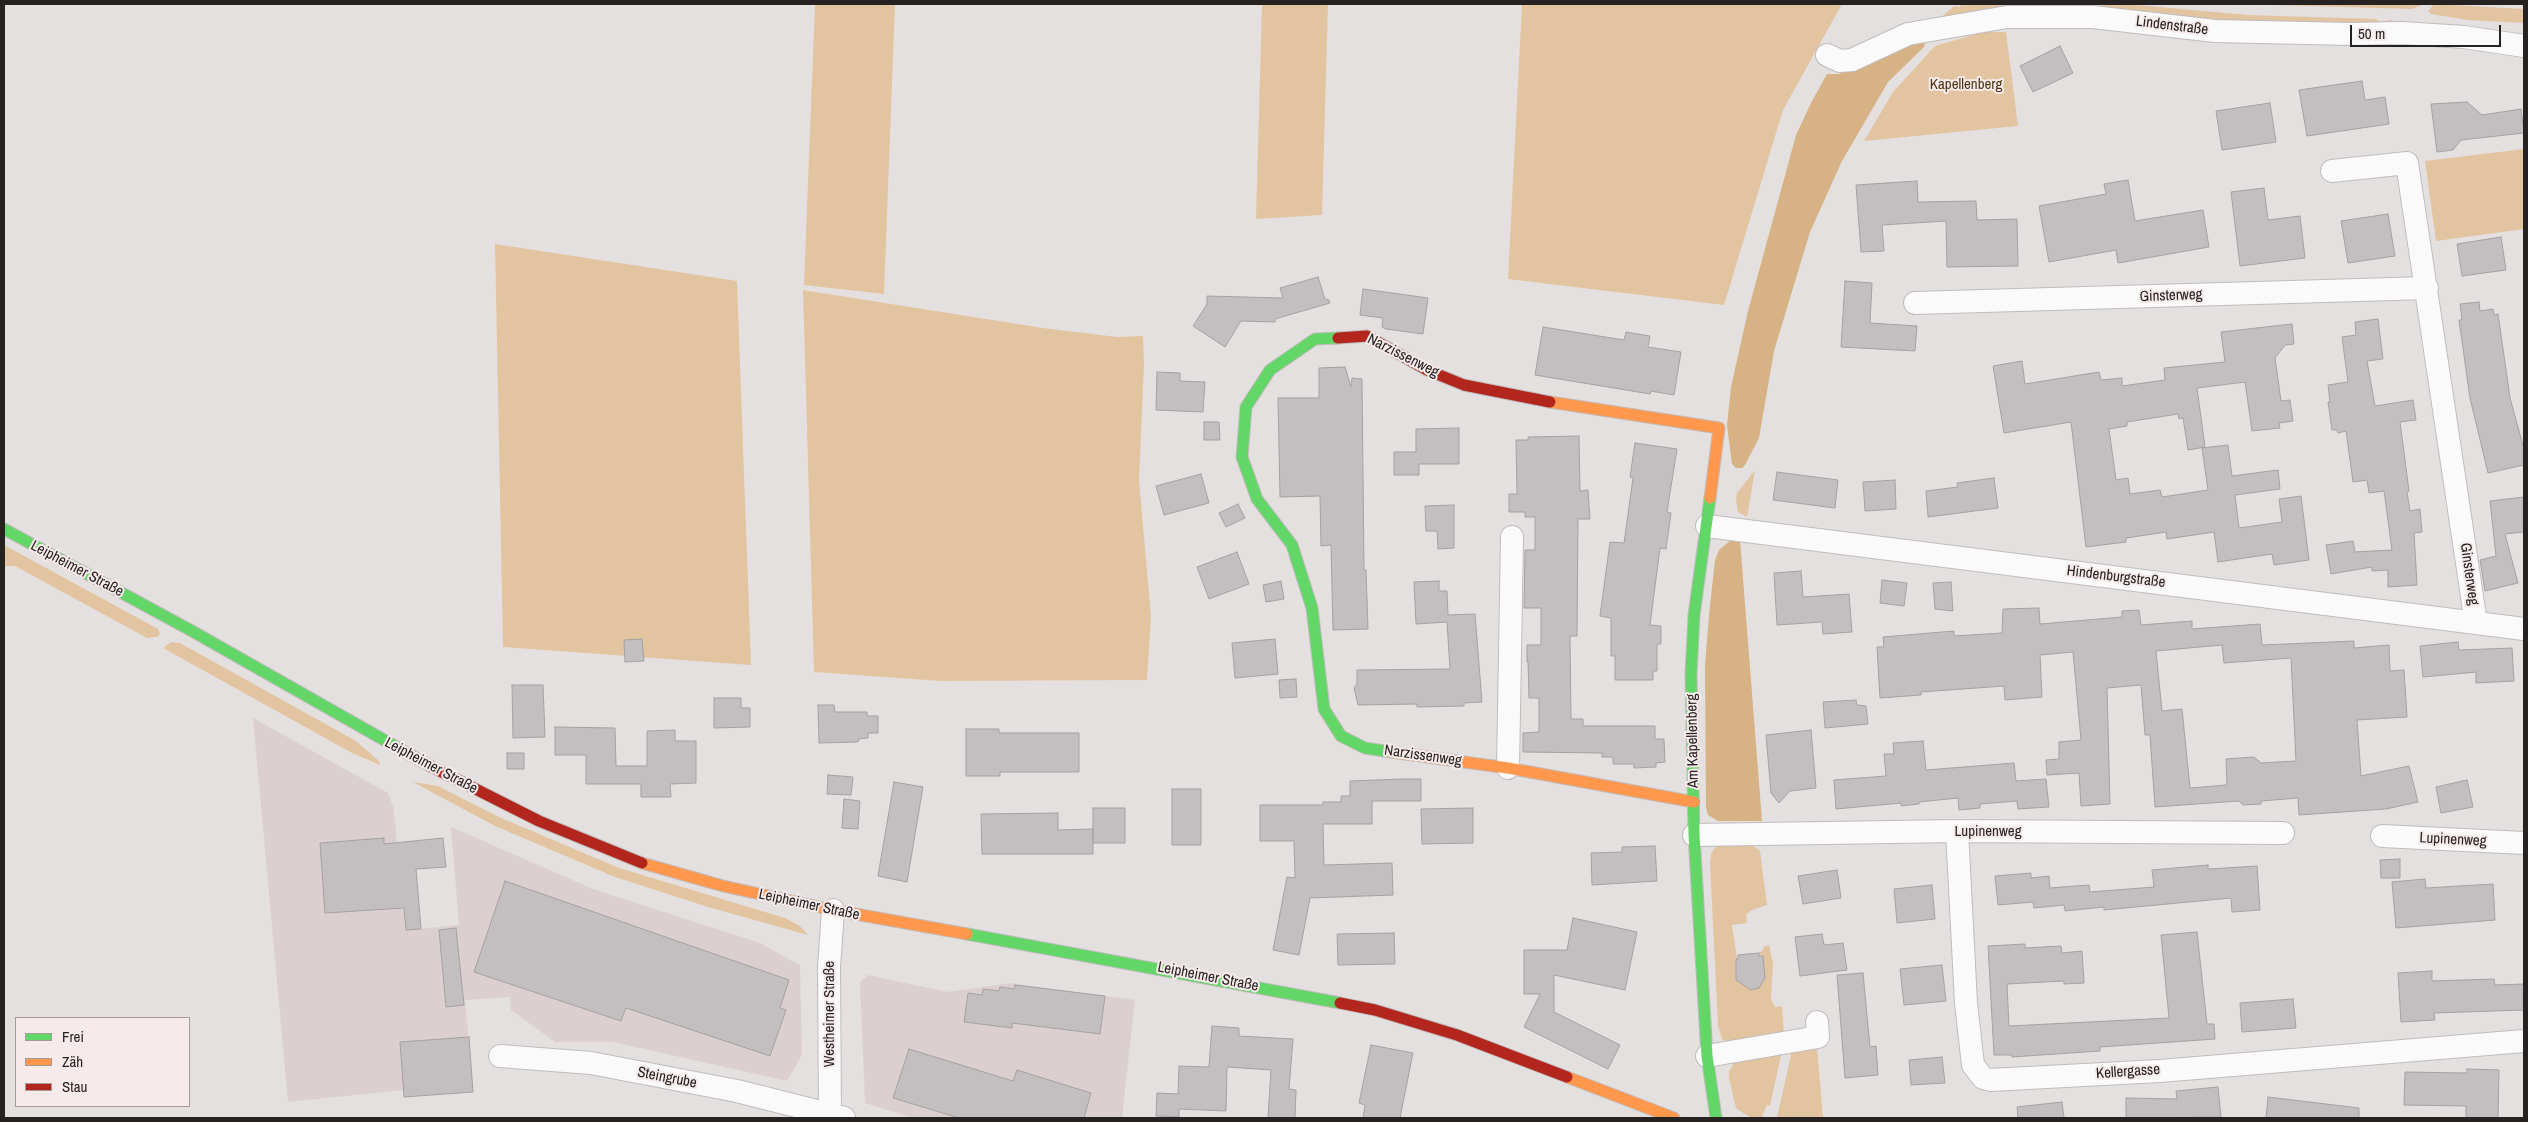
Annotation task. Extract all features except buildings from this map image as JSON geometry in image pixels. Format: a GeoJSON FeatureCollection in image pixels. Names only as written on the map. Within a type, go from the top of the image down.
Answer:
{"type":"FeatureCollection","features":[{"type":"Feature","properties":{"kind":"street","name":"Lindenstraße"},"geometry":{"type":"LineString","coordinates":[[1827,55],[1840,61],[1852,60],[1908,34],[2007,17],[2094,17],[2216,31],[2350,34],[2402,33],[2464,37],[2524,46]]}},
{"type":"Feature","properties":{"kind":"street","name":"Ginsterweg"},"geometry":{"type":"LineString","coordinates":[[2332,171],[2407,163],[2476,622]]}},
{"type":"Feature","properties":{"kind":"street","name":"Ginsterweg"},"geometry":{"type":"LineString","coordinates":[[1915,303],[2427,288]]}},
{"type":"Feature","properties":{"kind":"street","name":"Narzissenweg"},"geometry":{"type":"LineString","coordinates":[[1694,802],[1508,768],[1365,748],[1342,736],[1324,709],[1312,608],[1292,545],[1256,498],[1242,457],[1246,407],[1270,370],[1315,338],[1356,335],[1367,336],[1425,369],[1464,386],[1579,408],[1719,428]]}},
{"type":"Feature","properties":{"kind":"street","name":"Am Kapellenberg"},"geometry":{"type":"LineString","coordinates":[[1716,1118],[1707,1056],[1694,835],[1691,674],[1694,615],[1719,428]]}},
{"type":"Feature","properties":{"kind":"street","name":"Hindenburgstraße"},"geometry":{"type":"LineString","coordinates":[[1707,526],[2524,629]]}},
{"type":"Feature","properties":{"kind":"street","name":"Leipheimer Straße"},"geometry":{"type":"LineString","coordinates":[[4,529],[192,631],[360,729],[495,800],[572,836],[630,859],[723,886],[832,910],[1145,965],[1375,1010],[1457,1035],[1674,1118]]}},
{"type":"Feature","properties":{"kind":"street"},"geometry":{"type":"LineString","coordinates":[[1508,768],[1512,537]]}},
{"type":"Feature","properties":{"kind":"street","name":"Lupinenweg"},"geometry":{"type":"LineString","coordinates":[[1694,835],[1957,831],[2283,833]]}},
{"type":"Feature","properties":{"kind":"street","name":"Kellergasse"},"geometry":{"type":"LineString","coordinates":[[1957,831],[1966,1003],[1973,1065],[1983,1078],[1990,1080],[2160,1071],[2524,1042]]}},
{"type":"Feature","properties":{"kind":"street","name":"Lupinenweg"},"geometry":{"type":"LineString","coordinates":[[2382,836],[2524,843]]}},
{"type":"Feature","properties":{"kind":"street","name":"Westheimer Straße"},"geometry":{"type":"LineString","coordinates":[[832,910],[829,967],[835,1117]]}},
{"type":"Feature","properties":{"kind":"street"},"geometry":{"type":"LineString","coordinates":[[1707,1056],[1818,1037],[1817,1022]]}},
{"type":"Feature","properties":{"kind":"street","name":"Steingrube"},"geometry":{"type":"LineString","coordinates":[[500,1056],[591,1063],[737,1091],[835,1117]]}},
{"type":"Feature","properties":{"kind":"shaded area"},"geometry":{"type":"Polygon","coordinates":[[[1926,39],[1924,47],[1888,82],[1842,161],[1810,232],[1774,351],[1759,438],[1745,465],[1742,468],[1736,468],[1732,464],[1727,425],[1731,387],[1748,311],[1796,135],[1827,74],[1839,74],[1926,39]]]}},
{"type":"Feature","properties":{"kind":"shaded area"},"geometry":{"type":"Polygon","coordinates":[[[1731,540],[1740,540],[1762,821],[1718,821],[1708,815],[1706,807],[1705,666],[1709,615],[1715,560],[1719,550],[1731,540]]]}},
{"type":"Feature","properties":{"kind":"shaded area"},"geometry":{"type":"Polygon","coordinates":[[[253,718],[388,793],[393,806],[406,930],[459,925],[451,827],[593,889],[760,943],[800,965],[802,1055],[787,1081],[613,1042],[555,1042],[511,1010],[510,997],[465,1000],[473,1092],[404,1097],[403,1090],[288,1102],[253,718]]]}},
{"type":"Feature","properties":{"kind":"shaded area"},"geometry":{"type":"Polygon","coordinates":[[[868,975],[948,992],[1010,983],[1135,1000],[1122,1118],[913,1118],[865,1103],[860,982],[868,975]]]}},
{"type":"Feature","properties":{"kind":"green space"},"geometry":{"type":"Polygon","coordinates":[[[815,4],[895,4],[884,294],[804,285],[815,4]]]}},
{"type":"Feature","properties":{"kind":"green space"},"geometry":{"type":"Polygon","coordinates":[[[1262,4],[1328,4],[1322,215],[1256,219],[1262,4]]]}},
{"type":"Feature","properties":{"kind":"green space"},"geometry":{"type":"Polygon","coordinates":[[[1522,4],[1842,4],[1783,110],[1724,305],[1508,279],[1522,4]]]}},
{"type":"Feature","properties":{"kind":"green space"},"geometry":{"type":"Polygon","coordinates":[[[1963,4],[2126,4],[2248,15],[2376,19],[2380,22],[2391,20],[2395,22],[2330,29],[2110,12],[2102,5],[2077,5],[2073,11],[1939,19],[1954,6],[1959,7],[1963,4]]]}},
{"type":"Feature","properties":{"kind":"green space"},"geometry":{"type":"Polygon","coordinates":[[[2240,4],[2424,4],[2412,9],[2240,4]]]}},
{"type":"Feature","properties":{"kind":"green space"},"geometry":{"type":"Polygon","coordinates":[[[2434,4],[2524,9],[2524,23],[2468,20],[2431,14],[2428,11],[2434,4]]]}},
{"type":"Feature","properties":{"kind":"green space","name":"Kapellenberg"},"geometry":{"type":"Polygon","coordinates":[[[1983,32],[2006,32],[2018,126],[1864,141],[1893,92],[1935,46],[1983,32]]]}},
{"type":"Feature","properties":{"kind":"green space"},"geometry":{"type":"Polygon","coordinates":[[[2524,149],[2524,229],[2436,241],[2425,161],[2524,149]]]}},
{"type":"Feature","properties":{"kind":"green space"},"geometry":{"type":"Polygon","coordinates":[[[495,244],[737,281],[751,665],[503,647],[495,244]]]}},
{"type":"Feature","properties":{"kind":"green space"},"geometry":{"type":"Polygon","coordinates":[[[803,290],[1043,328],[1117,337],[1143,336],[1144,363],[1139,480],[1151,617],[1147,680],[941,681],[814,672],[803,290]]]}},
{"type":"Feature","properties":{"kind":"green space"},"geometry":{"type":"Polygon","coordinates":[[[1755,470],[1747,517],[1738,512],[1737,493],[1755,470]]]}},
{"type":"Feature","properties":{"kind":"green space"},"geometry":{"type":"Polygon","coordinates":[[[4,545],[158,629],[160,634],[157,637],[147,638],[15,566],[4,566],[4,545]]]}},
{"type":"Feature","properties":{"kind":"green space"},"geometry":{"type":"Polygon","coordinates":[[[171,642],[180,643],[356,741],[379,761],[380,765],[352,753],[163,648],[171,642]]]}},
{"type":"Feature","properties":{"kind":"green space"},"geometry":{"type":"Polygon","coordinates":[[[413,782],[438,786],[499,817],[619,868],[785,918],[800,926],[808,935],[708,907],[615,877],[495,826],[413,782]]]}},
{"type":"Feature","properties":{"kind":"green space"},"geometry":{"type":"Polygon","coordinates":[[[1748,841],[1748,846],[1753,846],[1760,851],[1767,905],[1752,910],[1746,915],[1747,923],[1732,925],[1740,978],[1738,982],[1742,981],[1748,988],[1763,958],[1759,953],[1763,950],[1763,947],[1769,945],[1773,963],[1771,999],[1775,1007],[1782,1006],[1784,1035],[1729,1043],[1722,1039],[1718,1026],[1710,863],[1711,854],[1716,846],[1748,841]]]}},
{"type":"Feature","properties":{"kind":"green space"},"geometry":{"type":"Polygon","coordinates":[[[1817,1046],[1823,1118],[1777,1118],[1792,1050],[1817,1046]]]}},
{"type":"Feature","properties":{"kind":"green space"},"geometry":{"type":"Polygon","coordinates":[[[1782,1051],[1770,1106],[1767,1105],[1762,1116],[1765,1118],[1752,1118],[1736,1108],[1729,1078],[1729,1071],[1733,1066],[1731,1059],[1782,1051]]]}},
{"type":"Feature","properties":{"kind":"traffic: fast"},"geometry":{"type":"LineString","coordinates":[[1338,338],[1315,339],[1270,370],[1246,407],[1242,457],[1257,499],[1292,545],[1312,608],[1324,709],[1341,736],[1365,748],[1391,752]]}},
{"type":"Feature","properties":{"kind":"traffic: fast"},"geometry":{"type":"LineString","coordinates":[[1710,498],[1694,615],[1691,674],[1694,835],[1707,1056],[1716,1118]]}},
{"type":"Feature","properties":{"kind":"traffic: fast"},"geometry":{"type":"LineString","coordinates":[[4,529],[192,631],[430,766]]}},
{"type":"Feature","properties":{"kind":"traffic: fast"},"geometry":{"type":"LineString","coordinates":[[967,934],[1340,1003]]}},
{"type":"Feature","properties":{"kind":"traffic: slow"},"geometry":{"type":"LineString","coordinates":[[1550,402],[1719,428],[1710,498]]}},
{"type":"Feature","properties":{"kind":"traffic: slow"},"geometry":{"type":"LineString","coordinates":[[1391,752],[1508,768],[1694,802]]}},
{"type":"Feature","properties":{"kind":"traffic: slow"},"geometry":{"type":"LineString","coordinates":[[642,863],[723,886],[833,910],[967,934]]}},
{"type":"Feature","properties":{"kind":"traffic: slow"},"geometry":{"type":"LineString","coordinates":[[1567,1077],[1674,1118]]}},
{"type":"Feature","properties":{"kind":"traffic: jam"},"geometry":{"type":"LineString","coordinates":[[1338,338],[1367,336],[1427,370],[1464,385],[1550,402]]}},
{"type":"Feature","properties":{"kind":"traffic: jam"},"geometry":{"type":"LineString","coordinates":[[430,766],[539,821],[642,863]]}},
{"type":"Feature","properties":{"kind":"traffic: jam"},"geometry":{"type":"LineString","coordinates":[[1340,1003],[1375,1010],[1457,1035],[1567,1077]]}}]}
